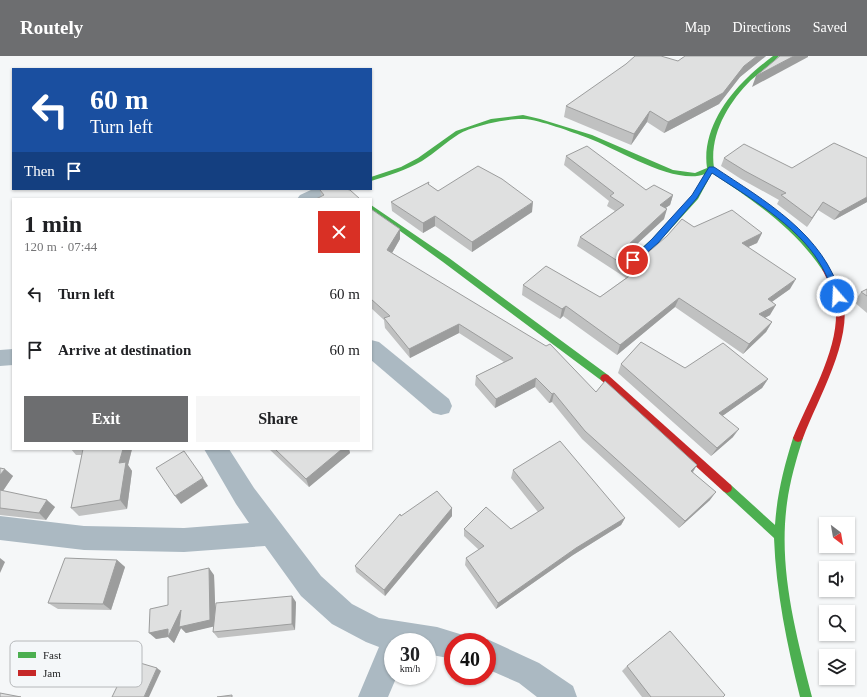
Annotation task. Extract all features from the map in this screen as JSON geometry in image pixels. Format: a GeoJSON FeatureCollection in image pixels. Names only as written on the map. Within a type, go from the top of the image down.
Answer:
{"type":"FeatureCollection","features":[{"type":"Feature","properties":{"kind":"street"},"geometry":{"type":"LineString","coordinates":[[776,56],[746,82],[725,111],[714,132],[707,153],[708,163],[711,169],[754,197],[804,238],[822,260],[834,283],[841,310],[839,338],[790,455],[781,495],[778,543],[785,603],[806,697]]}},
{"type":"Feature","properties":{"kind":"street"},"geometry":{"type":"LineString","coordinates":[[372,179],[403,168],[415,162],[458,132],[491,121],[523,117],[538,120],[590,136],[672,172],[696,175],[711,169]]}},
{"type":"Feature","properties":{"kind":"street"},"geometry":{"type":"LineString","coordinates":[[633,260],[655,241],[695,197],[711,169]]}},
{"type":"Feature","properties":{"kind":"street"},"geometry":{"type":"LineString","coordinates":[[308,198],[326,190]]}},
{"type":"Feature","properties":{"kind":"street"},"geometry":{"type":"LineString","coordinates":[[372,208],[446,260],[608,380],[779,536]]}},
{"type":"Feature","properties":{"kind":"street"},"geometry":{"type":"LineString","coordinates":[[372,349],[441,406]]}},
{"type":"Feature","properties":{"kind":"street"},"geometry":{"type":"LineString","coordinates":[[0,358],[12,357]]}},
{"type":"Feature","properties":{"kind":"street"},"geometry":{"type":"LineString","coordinates":[[217,450],[245,496],[311,586],[342,614],[384,636]]}},
{"type":"Feature","properties":{"kind":"street"},"geometry":{"type":"LineString","coordinates":[[0,528],[84,538],[184,540],[271,533]]}},
{"type":"Feature","properties":{"kind":"street"},"geometry":{"type":"LineString","coordinates":[[496,658],[529,673],[562,697]]}},
{"type":"Feature","properties":{"kind":"street"},"geometry":{"type":"LineString","coordinates":[[373,697],[384,671]]}},
{"type":"Feature","properties":{"kind":"building"},"geometry":{"type":"Polygon","coordinates":[[[635,56],[661,56],[678,61],[685,56],[757,56],[744,66],[723,93],[668,122],[650,111],[634,134],[566,106],[635,56]]]}},
{"type":"Feature","properties":{"kind":"building"},"geometry":{"type":"Polygon","coordinates":[[[780,56],[794,56],[756,76],[780,56]]]}},
{"type":"Feature","properties":{"kind":"building"},"geometry":{"type":"Polygon","coordinates":[[[834,143],[867,158],[867,197],[840,212],[823,202],[812,218],[781,195],[786,193],[724,158],[744,144],[792,168],[834,143]]]}},
{"type":"Feature","properties":{"kind":"building"},"geometry":{"type":"Polygon","coordinates":[[[587,146],[646,190],[654,185],[673,195],[660,205],[667,209],[627,246],[625,251],[629,257],[637,259],[644,256],[667,236],[682,219],[694,227],[732,210],[762,233],[742,243],[796,279],[768,299],[776,305],[759,314],[772,322],[749,344],[679,298],[620,345],[566,306],[562,309],[523,285],[546,266],[600,297],[635,272],[580,237],[624,205],[610,196],[614,193],[566,156],[587,146]]]}},
{"type":"Feature","properties":{"kind":"building"},"geometry":{"type":"Polygon","coordinates":[[[478,166],[502,179],[533,202],[472,242],[435,216],[423,223],[391,202],[429,182],[428,184],[438,191],[478,166]]]}},
{"type":"Feature","properties":{"kind":"building"},"geometry":{"type":"Polygon","coordinates":[[[320,190],[350,190],[359,198],[318,198],[324,195],[320,190]]]}},
{"type":"Feature","properties":{"kind":"building"},"geometry":{"type":"Polygon","coordinates":[[[372,210],[400,229],[387,250],[546,346],[550,344],[596,392],[605,381],[697,465],[691,471],[716,492],[685,521],[585,431],[554,393],[552,394],[536,378],[496,399],[476,376],[513,358],[459,324],[409,349],[384,318],[390,316],[372,300],[372,210]]]}},
{"type":"Feature","properties":{"kind":"building"},"geometry":{"type":"Polygon","coordinates":[[[867,289],[867,296],[861,292],[867,289]]]}},
{"type":"Feature","properties":{"kind":"building"},"geometry":{"type":"Polygon","coordinates":[[[641,342],[685,368],[723,343],[768,379],[719,413],[739,429],[717,448],[621,364],[641,342]]]}},
{"type":"Feature","properties":{"kind":"building"},"geometry":{"type":"Polygon","coordinates":[[[560,441],[625,518],[576,548],[498,603],[466,558],[484,546],[464,529],[486,507],[511,529],[544,508],[513,470],[560,441]]]}},
{"type":"Feature","properties":{"kind":"building"},"geometry":{"type":"Polygon","coordinates":[[[83,450],[123,450],[119,463],[126,462],[120,500],[71,508],[83,450]]]}},
{"type":"Feature","properties":{"kind":"building"},"geometry":{"type":"Polygon","coordinates":[[[276,450],[341,450],[306,479],[276,450]]]}},
{"type":"Feature","properties":{"kind":"building"},"geometry":{"type":"Polygon","coordinates":[[[184,451],[203,478],[175,496],[156,468],[184,451]]]}},
{"type":"Feature","properties":{"kind":"building"},"geometry":{"type":"Polygon","coordinates":[[[0,468],[5,469],[0,475],[0,468]]]}},
{"type":"Feature","properties":{"kind":"building"},"geometry":{"type":"Polygon","coordinates":[[[0,490],[47,500],[39,513],[0,508],[0,490]]]}},
{"type":"Feature","properties":{"kind":"building"},"geometry":{"type":"Polygon","coordinates":[[[437,491],[452,508],[384,590],[355,566],[400,514],[401,516],[437,491]]]}},
{"type":"Feature","properties":{"kind":"building"},"geometry":{"type":"Polygon","coordinates":[[[65,558],[117,560],[103,604],[48,603],[65,558]]]}},
{"type":"Feature","properties":{"kind":"building"},"geometry":{"type":"Polygon","coordinates":[[[209,568],[210,620],[179,627],[181,610],[168,637],[168,629],[149,633],[150,609],[168,605],[168,577],[209,568]]]}},
{"type":"Feature","properties":{"kind":"building"},"geometry":{"type":"Polygon","coordinates":[[[292,596],[292,624],[213,632],[216,603],[292,596]]]}},
{"type":"Feature","properties":{"kind":"building"},"geometry":{"type":"Polygon","coordinates":[[[670,631],[725,695],[723,697],[651,697],[627,666],[670,631]]]}},
{"type":"Feature","properties":{"kind":"building"},"geometry":{"type":"Polygon","coordinates":[[[142,664],[157,668],[144,697],[112,697],[117,687],[142,687],[142,664]]]}},
{"type":"Feature","properties":{"kind":"building"},"geometry":{"type":"Polygon","coordinates":[[[0,693],[21,697],[0,697],[0,693]]]}},
{"type":"Feature","properties":{"kind":"building"},"geometry":{"type":"Polygon","coordinates":[[[232,695],[232,697],[217,697],[232,695]]]}},
{"type":"Feature","properties":{"kind":"traffic: fast"},"geometry":{"type":"LineString","coordinates":[[776,56],[745,83],[724,112],[713,134],[710,146],[709,158],[711,169],[789,225],[803,238],[826,269]]}},
{"type":"Feature","properties":{"kind":"traffic: fast"},"geometry":{"type":"LineString","coordinates":[[372,179],[403,168],[420,159],[458,132],[491,121],[523,117],[538,120],[590,136],[672,172],[696,175],[711,169],[695,197],[655,241],[633,260]]}},
{"type":"Feature","properties":{"kind":"traffic: fast"},"geometry":{"type":"LineString","coordinates":[[372,208],[446,260],[605,378]]}},
{"type":"Feature","properties":{"kind":"traffic: fast"},"geometry":{"type":"LineString","coordinates":[[798,438],[788,472],[782,504],[780,536],[784,599],[806,697]]}},
{"type":"Feature","properties":{"kind":"traffic: fast"},"geometry":{"type":"LineString","coordinates":[[727,488],[779,535]]}},
{"type":"Feature","properties":{"kind":"traffic: jam"},"geometry":{"type":"LineString","coordinates":[[798,438],[838,339],[841,312],[839,298],[826,269]]}},
{"type":"Feature","properties":{"kind":"traffic: jam"},"geometry":{"type":"LineString","coordinates":[[605,378],[727,488]]}},
{"type":"Feature","properties":{"kind":"route"},"geometry":{"type":"LineString","coordinates":[[633,260],[655,241],[695,197],[711,169],[754,197],[804,238],[822,260],[834,283],[837,296]]}}]}
